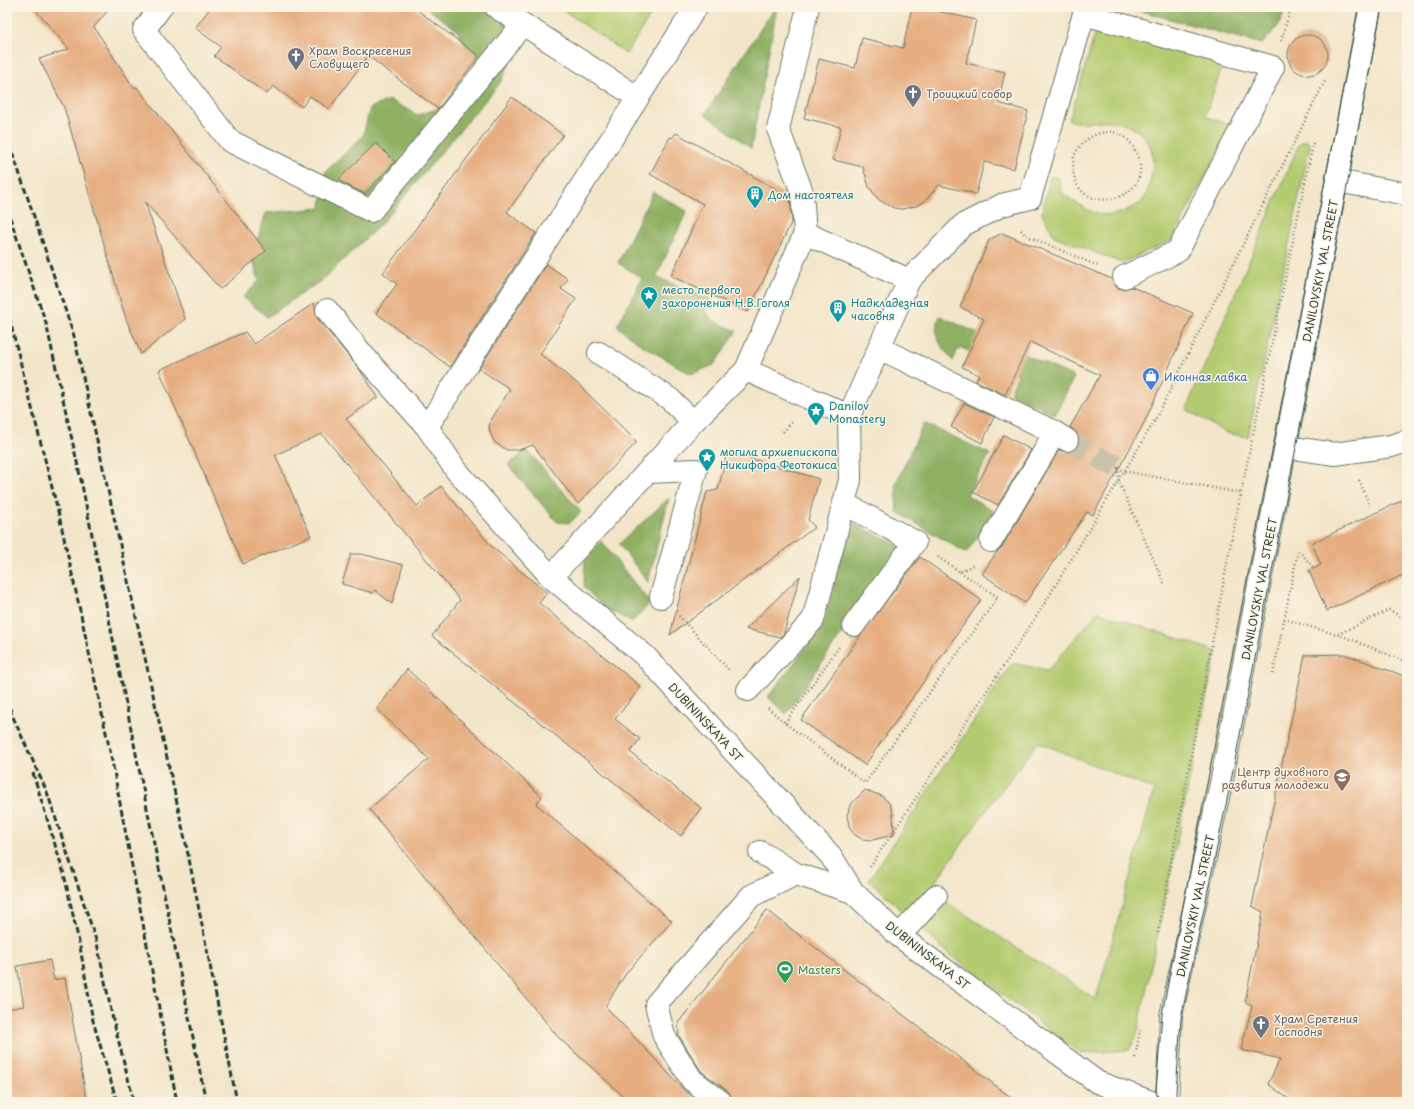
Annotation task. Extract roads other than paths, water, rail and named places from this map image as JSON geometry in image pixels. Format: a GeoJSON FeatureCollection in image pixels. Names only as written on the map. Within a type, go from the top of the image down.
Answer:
{"type":"FeatureCollection","features":[{"type":"Feature","properties":{"kind":"main road"},"geometry":{"type":"LineString","coordinates":[[162,7],[144,30],[230,141],[371,211],[522,25]]}},
{"type":"Feature","properties":{"kind":"main road"},"geometry":{"type":"LineString","coordinates":[[496,7],[637,97]]}},
{"type":"Feature","properties":{"kind":"main road"},"geometry":{"type":"LineString","coordinates":[[427,427],[599,149],[637,97],[696,7]]}},
{"type":"Feature","properties":{"kind":"main road"},"geometry":{"type":"LineString","coordinates":[[551,577],[693,422],[746,370],[805,233],[802,192],[778,129],[808,7]]}},
{"type":"Feature","properties":{"kind":"main road","name":"DANILOVSKIY VAL STREET"},"geometry":{"type":"LineString","coordinates":[[1167,1102],[1171,1016],[1222,779],[1370,7]]}},
{"type":"Feature","properties":{"kind":"main road"},"geometry":{"type":"LineString","coordinates":[[748,690],[813,620],[845,504],[850,480],[849,416],[909,280],[963,225],[1002,205],[1030,198],[1085,11],[1273,67],[1178,252],[1124,277]]}},
{"type":"Feature","properties":{"kind":"main road"},"geometry":{"type":"LineString","coordinates":[[1337,181],[1407,194]]}},
{"type":"Feature","properties":{"kind":"main road"},"geometry":{"type":"LineString","coordinates":[[805,233],[909,280]]}},
{"type":"Feature","properties":{"kind":"main road","name":"DUBININSKAYA ST"},"geometry":{"type":"LineString","coordinates":[[327,310],[363,355],[427,427],[456,470],[551,577],[644,656],[831,856],[853,892],[899,936],[1097,1082],[1151,1102]]}},
{"type":"Feature","properties":{"kind":"main road"},"geometry":{"type":"LineString","coordinates":[[879,348],[1060,436],[1044,452],[991,541]]}},
{"type":"Feature","properties":{"kind":"main road"},"geometry":{"type":"LineString","coordinates":[[599,353],[670,399],[693,422]]}},
{"type":"Feature","properties":{"kind":"main road"},"geometry":{"type":"LineString","coordinates":[[746,370],[849,416]]}},
{"type":"Feature","properties":{"kind":"main road"},"geometry":{"type":"LineString","coordinates":[[1286,447],[1335,454],[1391,446],[1407,441]]}},
{"type":"Feature","properties":{"kind":"main road"},"geometry":{"type":"LineString","coordinates":[[648,472],[696,470],[661,597]]}},
{"type":"Feature","properties":{"kind":"main road"},"geometry":{"type":"LineString","coordinates":[[845,504],[915,542],[854,625]]}},
{"type":"Feature","properties":{"kind":"main road"},"geometry":{"type":"LineString","coordinates":[[760,852],[796,874],[853,892]]}},
{"type":"Feature","properties":{"kind":"main road"},"geometry":{"type":"LineString","coordinates":[[721,1102],[692,1080],[664,1036],[656,1004],[751,896],[796,874]]}},
{"type":"Feature","properties":{"kind":"main road"},"geometry":{"type":"LineString","coordinates":[[899,936],[936,896]]}},
{"type":"Feature","properties":{"kind":"tunnel"},"geometry":{"type":"LineString","coordinates":[[1067,440],[1118,468]]}},
{"type":"Feature","properties":{"kind":"tram line"},"geometry":{"type":"LineString","coordinates":[[1159,1102],[1156,1091],[1162,1014],[1359,7]]}},
{"type":"Feature","properties":{"kind":"tram line"},"geometry":{"type":"LineString","coordinates":[[1178,1102],[1176,1093],[1181,1018],[1231,781],[1382,7]]}},
{"type":"Feature","properties":{"kind":"railway"},"geometry":{"type":"LineString","coordinates":[[7,136],[74,336],[186,844],[237,1102]]}},
{"type":"Feature","properties":{"kind":"railway"},"geometry":{"type":"LineString","coordinates":[[7,209],[46,323],[81,480],[206,1102]]}},
{"type":"Feature","properties":{"kind":"railway"},"geometry":{"type":"LineString","coordinates":[[7,309],[58,511],[78,601],[111,756],[177,1102]]}},
{"type":"Feature","properties":{"kind":"railway"},"geometry":{"type":"LineString","coordinates":[[7,700],[12,715],[47,792],[97,943],[112,1015],[134,1102]]}},
{"type":"Feature","properties":{"kind":"railway"},"geometry":{"type":"LineString","coordinates":[[33,773],[64,874],[80,947],[93,1021],[117,1102]]}},
{"type":"Feature","properties":{"kind":"place","name":"Храм Воскресения Словущего"},"geometry":{"type":"Point","coordinates":[296,71]}},
{"type":"Feature","properties":{"kind":"place","name":"Троицкий собор"},"geometry":{"type":"Point","coordinates":[913,108]}},
{"type":"Feature","properties":{"kind":"place","name":"Дом настоятеля"},"geometry":{"type":"Point","coordinates":[755,209]}},
{"type":"Feature","properties":{"kind":"place","name":"место первого захоронения Н.В.Гоголя"},"geometry":{"type":"Point","coordinates":[649,310]}},
{"type":"Feature","properties":{"kind":"place","name":"Надкладезная часовня"},"geometry":{"type":"Point","coordinates":[838,323]}},
{"type":"Feature","properties":{"kind":"place","name":"Иконная лавка"},"geometry":{"type":"Point","coordinates":[1151,391]}},
{"type":"Feature","properties":{"kind":"place","name":"Danilov Monastery"},"geometry":{"type":"Point","coordinates":[816,426]}},
{"type":"Feature","properties":{"kind":"place","name":"могила архиепископа Никифора Феотокиса"},"geometry":{"type":"Point","coordinates":[707,472]}},
{"type":"Feature","properties":{"kind":"place","name":"Центр духовного развития молодежи"},"geometry":{"type":"Point","coordinates":[1342,792]}},
{"type":"Feature","properties":{"kind":"place","name":"Masters"},"geometry":{"type":"Point","coordinates":[785,984]}},
{"type":"Feature","properties":{"kind":"place","name":"Храм Сретения Господня"},"geometry":{"type":"Point","coordinates":[1261,1039]}}]}
